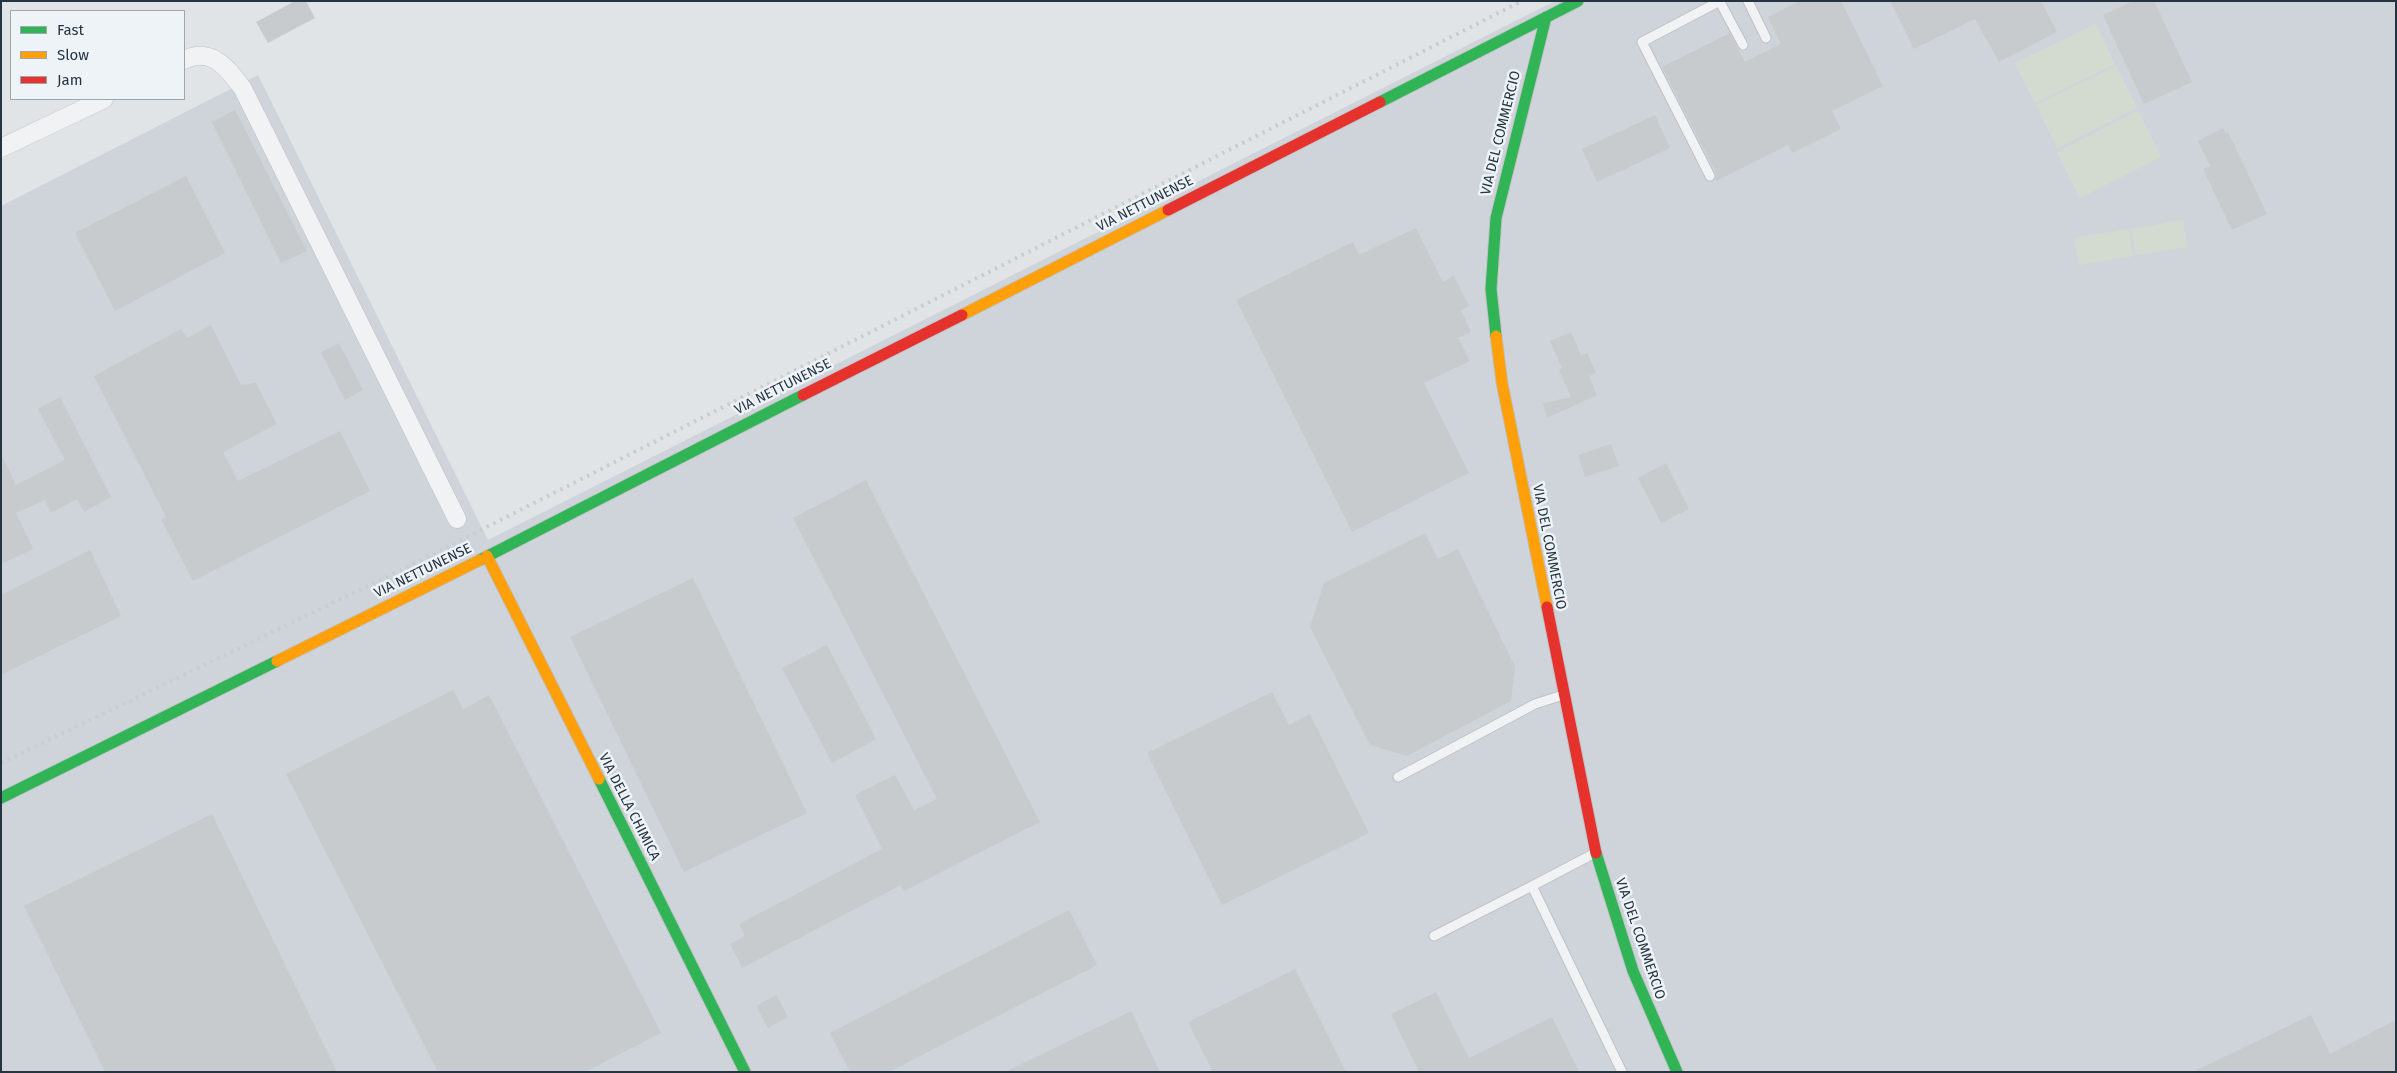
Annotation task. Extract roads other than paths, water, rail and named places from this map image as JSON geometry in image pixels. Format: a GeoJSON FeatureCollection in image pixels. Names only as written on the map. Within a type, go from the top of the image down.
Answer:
{"type":"FeatureCollection","features":[{"type":"Feature","properties":{"kind":"main road","name":"VIA NETTUNENSE"},"geometry":{"type":"LineString","coordinates":[[1,798],[487,556],[1578,1]]}},
{"type":"Feature","properties":{"kind":"main road","name":"VIA DEL COMMERCIO"},"geometry":{"type":"LineString","coordinates":[[1546,17],[1500,198],[1494,242],[1491,289],[1502,383],[1596,853],[1633,971],[1677,1072]]}},
{"type":"Feature","properties":{"kind":"main road","name":"VIA DELLA CHIMICA"},"geometry":{"type":"LineString","coordinates":[[487,556],[745,1072]]}},
{"type":"Feature","properties":{"kind":"street"},"geometry":{"type":"LineString","coordinates":[[185,60],[194,55],[211,58],[227,67],[243,89],[457,519]]}},
{"type":"Feature","properties":{"kind":"street"},"geometry":{"type":"LineString","coordinates":[[1,148],[102,100]]}},
{"type":"Feature","properties":{"kind":"lane"},"geometry":{"type":"LineString","coordinates":[[1748,1],[1766,38]]}},
{"type":"Feature","properties":{"kind":"lane"},"geometry":{"type":"LineString","coordinates":[[1710,176],[1642,42],[1720,2],[1743,45]]}},
{"type":"Feature","properties":{"kind":"lane"},"geometry":{"type":"LineString","coordinates":[[1398,776],[1535,704],[1563,695]]}},
{"type":"Feature","properties":{"kind":"lane"},"geometry":{"type":"LineString","coordinates":[[1434,936],[1596,853]]}},
{"type":"Feature","properties":{"kind":"lane"},"geometry":{"type":"LineString","coordinates":[[1532,886],[1622,1072]]}},
{"type":"Feature","properties":{"kind":"railway"},"geometry":{"type":"LineString","coordinates":[[1,763],[418,562],[1522,1]]}}]}
